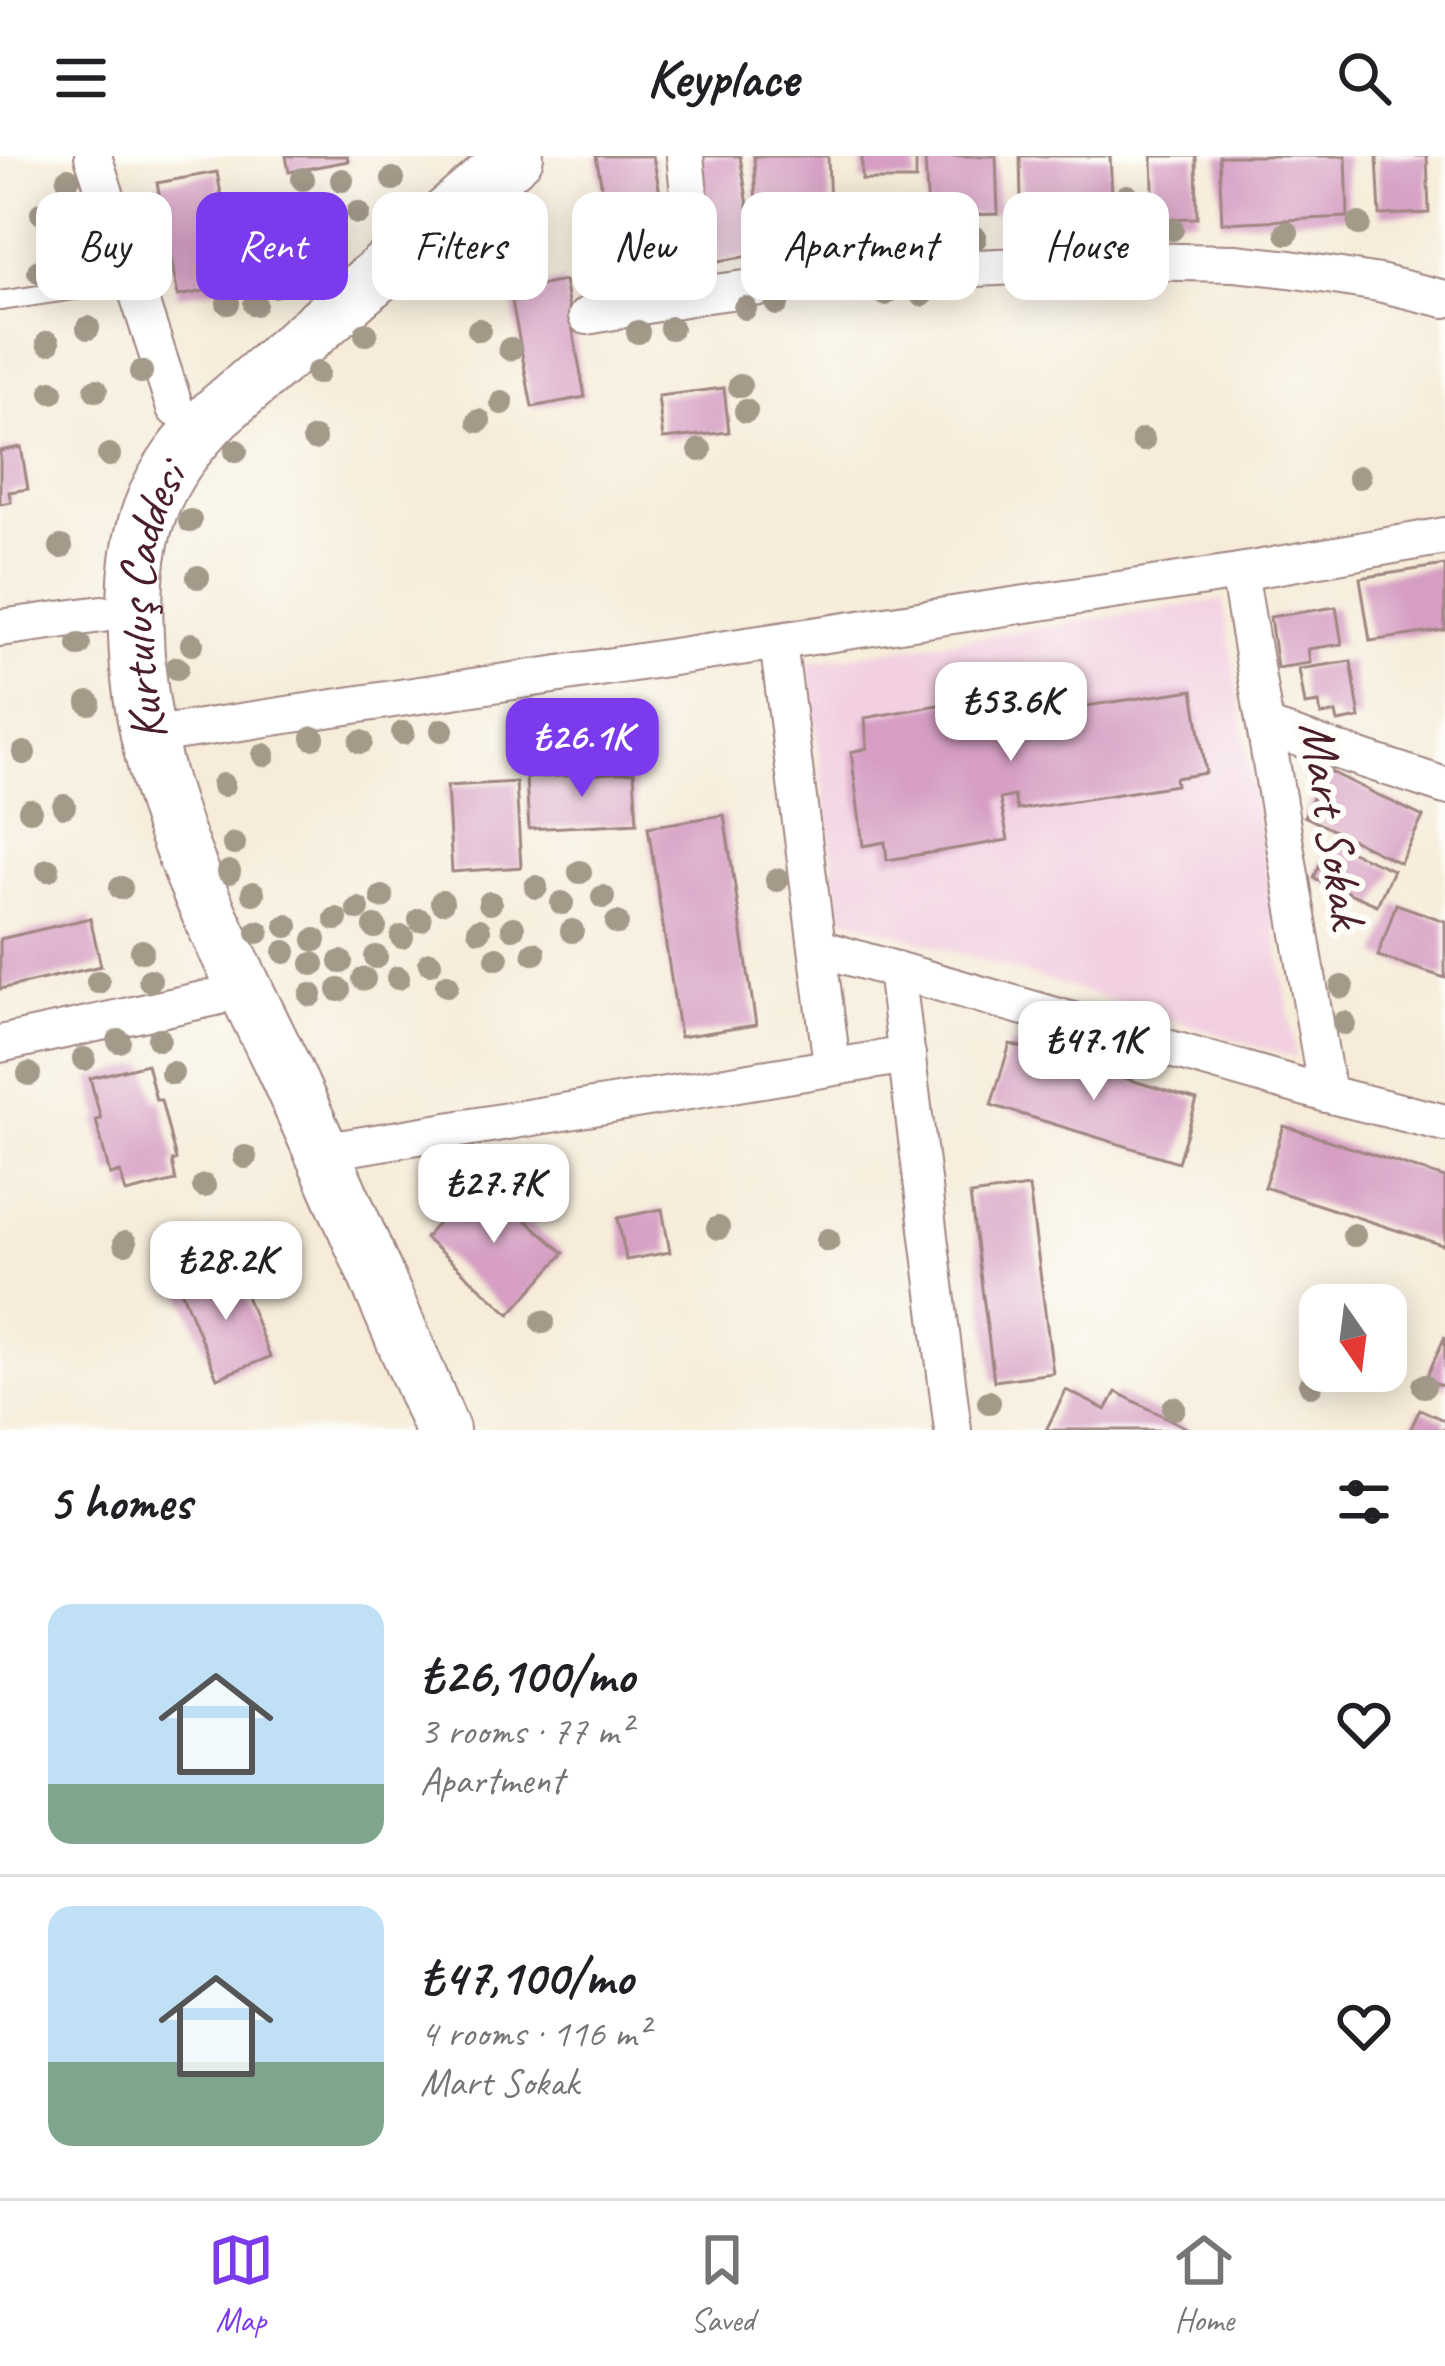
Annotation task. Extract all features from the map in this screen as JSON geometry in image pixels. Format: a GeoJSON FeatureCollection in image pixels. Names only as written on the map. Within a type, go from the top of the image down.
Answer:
{"type":"FeatureCollection","features":[{"type":"Feature","properties":{"kind":"main road","name":"Kurtuluş Caddesi"},"geometry":{"type":"LineString","coordinates":[[404,1430],[216,997],[157,874],[137,818],[116,722],[102,614],[105,552],[130,468],[175,408],[470,156]]}},
{"type":"Feature","properties":{"kind":"main road","name":"Kurtuluş Caddesi"},"geometry":{"type":"LineString","coordinates":[[442,1430],[321,1152],[178,844],[147,736],[138,674],[136,567],[149,512],[178,456],[216,414],[516,156]]}},
{"type":"Feature","properties":{"kind":"street"},"geometry":{"type":"LineString","coordinates":[[93,156],[105,192]]}},
{"type":"Feature","properties":{"kind":"street"},"geometry":{"type":"LineString","coordinates":[[685,156],[689,192]]}},
{"type":"Feature","properties":{"kind":"street"},"geometry":{"type":"LineString","coordinates":[[717,293],[865,273],[1127,260],[1290,268],[1445,299]]}},
{"type":"Feature","properties":{"kind":"street"},"geometry":{"type":"LineString","coordinates":[[139,300],[175,408]]}},
{"type":"Feature","properties":{"kind":"street"},"geometry":{"type":"LineString","coordinates":[[587,316],[673,300]]}},
{"type":"Feature","properties":{"kind":"street"},"geometry":{"type":"LineString","coordinates":[[147,736],[1239,572],[1445,536]]}},
{"type":"Feature","properties":{"kind":"street","name":"Mart Sokak"},"geometry":{"type":"LineString","coordinates":[[1239,572],[1327,1094]]}},
{"type":"Feature","properties":{"kind":"street"},"geometry":{"type":"LineString","coordinates":[[0,628],[102,614]]}},
{"type":"Feature","properties":{"kind":"street"},"geometry":{"type":"LineString","coordinates":[[778,641],[832,1065]]}},
{"type":"Feature","properties":{"kind":"street"},"geometry":{"type":"LineString","coordinates":[[1266,727],[1445,787]]}},
{"type":"Feature","properties":{"kind":"street"},"geometry":{"type":"LineString","coordinates":[[819,948],[1327,1094],[1440,1114]]}},
{"type":"Feature","properties":{"kind":"street"},"geometry":{"type":"LineString","coordinates":[[896,970],[953,1430]]}},
{"type":"Feature","properties":{"kind":"street"},"geometry":{"type":"LineString","coordinates":[[0,1043],[216,997]]}},
{"type":"Feature","properties":{"kind":"street"},"geometry":{"type":"LineString","coordinates":[[321,1152],[907,1055]]}},
{"type":"Feature","properties":{"kind":"lane"},"geometry":{"type":"LineString","coordinates":[[0,301],[36,296]]}},
{"type":"Feature","properties":{"kind":"shaded area"},"geometry":{"type":"Polygon","coordinates":[[[1223,600],[1296,1058],[840,916],[808,663],[1223,600]]]}},
{"type":"Feature","properties":{"kind":"building"},"geometry":{"type":"Polygon","coordinates":[[[286,156],[347,156],[348,161],[289,172],[286,156]]]}},
{"type":"Feature","properties":{"kind":"building"},"geometry":{"type":"Polygon","coordinates":[[[596,156],[653,156],[660,192],[603,192],[596,156]]]}},
{"type":"Feature","properties":{"kind":"building"},"geometry":{"type":"Polygon","coordinates":[[[694,156],[740,156],[746,192],[741,192],[741,257],[717,261],[717,192],[700,192],[694,156]]]}},
{"type":"Feature","properties":{"kind":"building"},"geometry":{"type":"Polygon","coordinates":[[[754,156],[828,156],[829,192],[755,192],[754,156]]]}},
{"type":"Feature","properties":{"kind":"building"},"geometry":{"type":"Polygon","coordinates":[[[862,156],[916,156],[916,180],[862,180],[862,156]]]}},
{"type":"Feature","properties":{"kind":"building"},"geometry":{"type":"Polygon","coordinates":[[[925,156],[996,156],[998,214],[979,215],[979,192],[927,192],[925,156]]]}},
{"type":"Feature","properties":{"kind":"building"},"geometry":{"type":"Polygon","coordinates":[[[1020,156],[1110,156],[1112,192],[1021,192],[1020,156]]]}},
{"type":"Feature","properties":{"kind":"building"},"geometry":{"type":"Polygon","coordinates":[[[1152,156],[1196,156],[1197,218],[1169,219],[1169,192],[1153,192],[1152,156]]]}},
{"type":"Feature","properties":{"kind":"building"},"geometry":{"type":"Polygon","coordinates":[[[1219,156],[1346,156],[1348,217],[1222,223],[1219,156]]]}},
{"type":"Feature","properties":{"kind":"building"},"geometry":{"type":"Polygon","coordinates":[[[1377,156],[1427,156],[1429,213],[1380,215],[1377,156]]]}},
{"type":"Feature","properties":{"kind":"building"},"geometry":{"type":"Polygon","coordinates":[[[217,172],[221,192],[196,192],[196,293],[178,296],[172,264],[172,192],[159,192],[157,183],[217,172]]]}},
{"type":"Feature","properties":{"kind":"building"},"geometry":{"type":"Polygon","coordinates":[[[564,281],[585,397],[532,407],[512,300],[548,300],[548,284],[564,281]]]}},
{"type":"Feature","properties":{"kind":"building"},"geometry":{"type":"Polygon","coordinates":[[[724,388],[729,432],[663,439],[658,396],[724,388]]]}},
{"type":"Feature","properties":{"kind":"building"},"geometry":{"type":"Polygon","coordinates":[[[21,447],[28,489],[9,492],[11,502],[0,504],[0,451],[21,447]]]}},
{"type":"Feature","properties":{"kind":"building"},"geometry":{"type":"Polygon","coordinates":[[[1445,565],[1445,630],[1370,641],[1360,578],[1445,565]]]}},
{"type":"Feature","properties":{"kind":"building"},"geometry":{"type":"Polygon","coordinates":[[[1336,607],[1342,644],[1308,649],[1310,663],[1277,668],[1270,617],[1336,607]]]}},
{"type":"Feature","properties":{"kind":"building"},"geometry":{"type":"Polygon","coordinates":[[[1351,661],[1360,718],[1338,722],[1336,713],[1321,715],[1319,703],[1305,705],[1299,669],[1351,661]]]}},
{"type":"Feature","properties":{"kind":"building"},"geometry":{"type":"Polygon","coordinates":[[[1022,690],[1026,715],[1193,690],[1206,773],[1175,778],[1176,785],[1017,810],[1014,796],[1000,799],[1008,840],[887,860],[885,842],[863,846],[851,752],[867,748],[865,718],[1022,690]]]}},
{"type":"Feature","properties":{"kind":"building"},"geometry":{"type":"Polygon","coordinates":[[[1327,770],[1423,817],[1400,863],[1304,816],[1327,770]]]}},
{"type":"Feature","properties":{"kind":"building"},"geometry":{"type":"Polygon","coordinates":[[[634,772],[637,823],[529,829],[526,778],[634,772]]]}},
{"type":"Feature","properties":{"kind":"building"},"geometry":{"type":"Polygon","coordinates":[[[516,782],[521,867],[452,872],[447,786],[516,782]]]}},
{"type":"Feature","properties":{"kind":"building"},"geometry":{"type":"Polygon","coordinates":[[[724,815],[756,1025],[680,1037],[648,827],[724,815]]]}},
{"type":"Feature","properties":{"kind":"building"},"geometry":{"type":"Polygon","coordinates":[[[1329,842],[1393,870],[1377,905],[1314,878],[1329,842]]]}},
{"type":"Feature","properties":{"kind":"building"},"geometry":{"type":"Polygon","coordinates":[[[1396,904],[1445,921],[1445,978],[1378,956],[1396,904]]]}},
{"type":"Feature","properties":{"kind":"building"},"geometry":{"type":"Polygon","coordinates":[[[90,918],[101,966],[0,989],[0,939],[90,918]]]}},
{"type":"Feature","properties":{"kind":"building"},"geometry":{"type":"Polygon","coordinates":[[[1010,1044],[1197,1100],[1178,1162],[991,1105],[1010,1044]]]}},
{"type":"Feature","properties":{"kind":"building"},"geometry":{"type":"Polygon","coordinates":[[[147,1064],[176,1160],[172,1161],[176,1181],[126,1193],[120,1172],[110,1175],[90,1078],[147,1064]]]}},
{"type":"Feature","properties":{"kind":"building"},"geometry":{"type":"Polygon","coordinates":[[[1284,1126],[1445,1178],[1445,1246],[1264,1187],[1284,1126]]]}},
{"type":"Feature","properties":{"kind":"building"},"geometry":{"type":"Polygon","coordinates":[[[477,1178],[564,1253],[510,1314],[425,1238],[477,1178]]]}},
{"type":"Feature","properties":{"kind":"building"},"geometry":{"type":"Polygon","coordinates":[[[1029,1187],[1053,1373],[994,1381],[970,1195],[1029,1187]]]}},
{"type":"Feature","properties":{"kind":"building"},"geometry":{"type":"Polygon","coordinates":[[[662,1209],[670,1252],[626,1260],[618,1218],[662,1209]]]}},
{"type":"Feature","properties":{"kind":"building"},"geometry":{"type":"Polygon","coordinates":[[[235,1268],[270,1357],[217,1378],[181,1290],[235,1268]]]}},
{"type":"Feature","properties":{"kind":"building"},"geometry":{"type":"Polygon","coordinates":[[[1445,1336],[1445,1387],[1426,1379],[1445,1336]]]}},
{"type":"Feature","properties":{"kind":"building"},"geometry":{"type":"Polygon","coordinates":[[[1066,1390],[1106,1410],[1116,1392],[1191,1430],[1046,1430],[1066,1390]]]}},
{"type":"Feature","properties":{"kind":"building"},"geometry":{"type":"Polygon","coordinates":[[[1420,1409],[1445,1421],[1445,1430],[1410,1430],[1420,1409]]]}}]}
